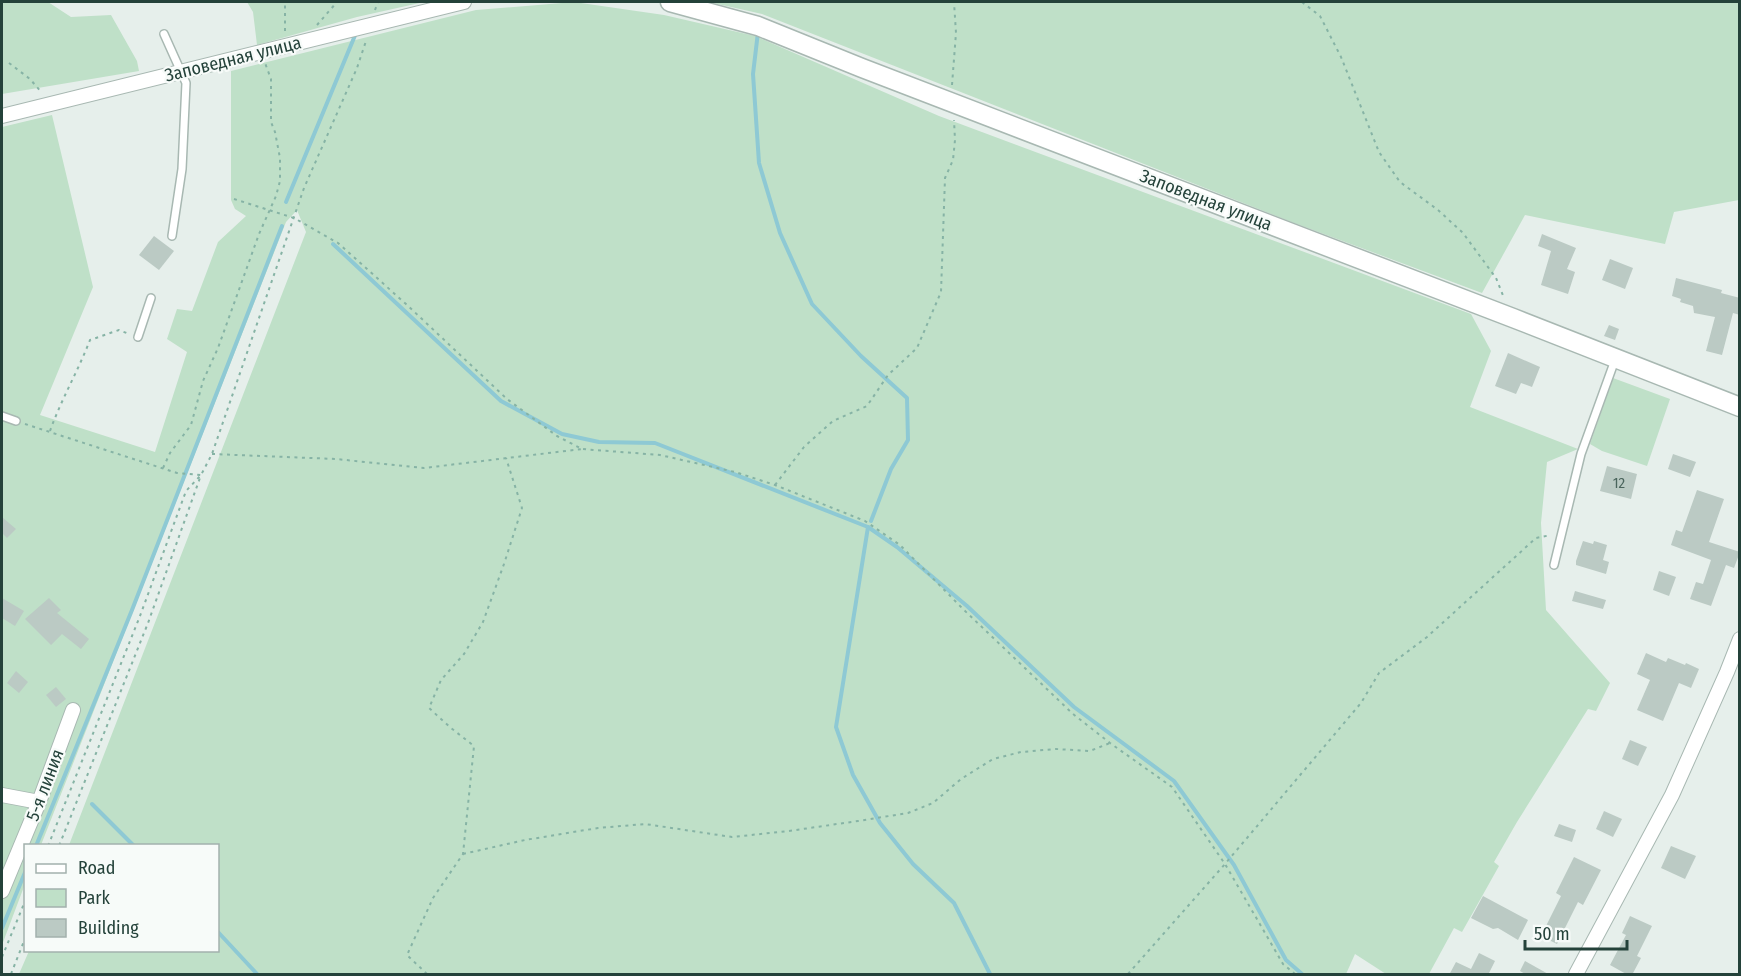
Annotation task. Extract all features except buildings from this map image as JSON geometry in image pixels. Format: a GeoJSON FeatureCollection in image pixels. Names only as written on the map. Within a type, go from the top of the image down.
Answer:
{"type":"FeatureCollection","features":[{"type":"Feature","properties":{"kind":"street","name":"Заповедная улица"},"geometry":{"type":"LineString","coordinates":[[2,116],[464,2]]}},
{"type":"Feature","properties":{"kind":"street","name":"Заповедная улица"},"geometry":{"type":"LineString","coordinates":[[670,2],[758,26],[1740,407]]}},
{"type":"Feature","properties":{"kind":"street"},"geometry":{"type":"LineString","coordinates":[[1576,975],[1672,795],[1740,639]]}},
{"type":"Feature","properties":{"kind":"street","name":"5-я линия"},"geometry":{"type":"LineString","coordinates":[[2,891],[39,802],[73,710]]}},
{"type":"Feature","properties":{"kind":"street"},"geometry":{"type":"LineString","coordinates":[[2,795],[39,802]]}},
{"type":"Feature","properties":{"kind":"lane"},"geometry":{"type":"LineString","coordinates":[[164,34],[186,84],[182,169],[172,236]]}},
{"type":"Feature","properties":{"kind":"lane"},"geometry":{"type":"LineString","coordinates":[[138,337],[151,298]]}},
{"type":"Feature","properties":{"kind":"lane"},"geometry":{"type":"LineString","coordinates":[[1554,565],[1581,454],[1615,358]]}},
{"type":"Feature","properties":{"kind":"lane"},"geometry":{"type":"LineString","coordinates":[[2,416],[16,421]]}},
{"type":"Feature","properties":{"kind":"path"},"geometry":{"type":"LineString","coordinates":[[303,42],[337,2]]}},
{"type":"Feature","properties":{"kind":"path"},"geometry":{"type":"LineString","coordinates":[[775,485],[804,447],[833,421],[867,405],[888,375],[916,348],[941,292],[945,178],[953,160],[955,140],[952,102],[952,68],[956,33],[954,2]]}},
{"type":"Feature","properties":{"kind":"path"},"geometry":{"type":"LineString","coordinates":[[1302,2],[1320,16],[1341,57],[1379,152],[1400,182],[1438,210],[1463,233],[1496,278],[1513,318]]}},
{"type":"Feature","properties":{"kind":"path"},"geometry":{"type":"LineString","coordinates":[[285,4],[285,46]]}},
{"type":"Feature","properties":{"kind":"path"},"geometry":{"type":"LineString","coordinates":[[60,844],[148,623],[201,475],[212,454],[304,188],[357,68],[371,25]]}},
{"type":"Feature","properties":{"kind":"path"},"geometry":{"type":"LineString","coordinates":[[163,468],[170,453],[191,425],[203,381],[218,348],[280,181],[280,158],[271,122],[271,79],[261,52]]}},
{"type":"Feature","properties":{"kind":"path"},"geometry":{"type":"LineString","coordinates":[[9,63],[30,79],[50,104]]}},
{"type":"Feature","properties":{"kind":"path"},"geometry":{"type":"LineString","coordinates":[[234,199],[294,218],[338,243],[507,399],[557,436],[582,449]]}},
{"type":"Feature","properties":{"kind":"path"},"geometry":{"type":"LineString","coordinates":[[49,432],[90,340],[119,330],[138,337]]}},
{"type":"Feature","properties":{"kind":"path"},"geometry":{"type":"LineString","coordinates":[[16,421],[177,473],[201,475]]}},
{"type":"Feature","properties":{"kind":"path"},"geometry":{"type":"LineString","coordinates":[[212,454],[336,459],[424,468],[582,449],[660,455],[735,472],[775,485],[865,521],[900,545],[1073,714],[1172,787],[1226,863],[1283,964],[1294,975]]}},
{"type":"Feature","properties":{"kind":"path"},"geometry":{"type":"LineString","coordinates":[[427,975],[407,956],[433,898],[463,854],[474,746],[429,708],[441,680],[464,654],[483,622],[522,508],[506,458]]}},
{"type":"Feature","properties":{"kind":"path"},"geometry":{"type":"LineString","coordinates":[[49,844],[140,616],[186,491],[201,475]]}},
{"type":"Feature","properties":{"kind":"path"},"geometry":{"type":"LineString","coordinates":[[1128,975],[1361,703],[1379,673],[1427,637],[1536,538],[1562,532]]}},
{"type":"Feature","properties":{"kind":"path"},"geometry":{"type":"LineString","coordinates":[[463,854],[525,840],[598,828],[645,824],[732,837],[801,830],[908,813],[933,803],[961,779],[993,759],[1021,752],[1044,750],[1090,751],[1110,743]]}},
{"type":"Feature","properties":{"kind":"path"},"geometry":{"type":"LineString","coordinates":[[2,957],[24,904]]}},
{"type":"Feature","properties":{"kind":"path"},"geometry":{"type":"LineString","coordinates":[[11,975],[24,941]]}},
{"type":"Feature","properties":{"kind":"green space"},"geometry":{"type":"Polygon","coordinates":[[[2,2],[48,2],[71,17],[111,15],[137,61],[139,71],[2,94],[2,2]]]}},
{"type":"Feature","properties":{"kind":"green space"},"geometry":{"type":"Polygon","coordinates":[[[247,2],[424,2],[357,17],[257,45],[253,12],[247,2]]]}},
{"type":"Feature","properties":{"kind":"green space"},"geometry":{"type":"Polygon","coordinates":[[[574,2],[664,15],[755,36],[939,116],[1471,314],[1491,351],[1470,407],[1578,449],[1547,462],[1541,523],[1546,610],[1610,683],[1596,711],[1588,709],[1517,822],[1494,862],[1499,866],[1462,932],[1454,928],[1429,974],[1386,974],[1355,954],[1346,974],[19,974],[29,952],[219,952],[219,844],[69,844],[306,232],[297,210],[286,222],[41,844],[24,844],[24,887],[2,945],[2,127],[52,115],[93,287],[40,415],[155,452],[187,352],[167,339],[177,309],[192,311],[218,242],[246,216],[235,209],[231,200],[231,71],[476,10],[574,2]]]}},
{"type":"Feature","properties":{"kind":"green space"},"geometry":{"type":"Polygon","coordinates":[[[709,2],[1739,2],[1739,200],[1674,212],[1665,244],[1525,215],[1482,293],[1289,221],[762,14],[709,2]]]}},
{"type":"Feature","properties":{"kind":"green space"},"geometry":{"type":"Polygon","coordinates":[[[1613,378],[1670,399],[1647,466],[1602,451],[1590,444],[1613,378]]]}},
{"type":"Feature","properties":{"kind":"waterway"},"geometry":{"type":"LineString","coordinates":[[758,32],[753,74],[759,163],[780,233],[812,304],[861,356],[907,398],[908,440],[891,469],[871,521]]}},
{"type":"Feature","properties":{"kind":"waterway"},"geometry":{"type":"LineString","coordinates":[[286,202],[356,33]]}},
{"type":"Feature","properties":{"kind":"waterway"},"geometry":{"type":"LineString","coordinates":[[37,844],[132,610],[282,226]]}},
{"type":"Feature","properties":{"kind":"waterway"},"geometry":{"type":"LineString","coordinates":[[333,244],[501,401],[562,434],[599,442],[655,443],[868,527],[897,547],[967,606],[1074,707],[1174,781],[1234,865],[1286,960],[1302,974]]}},
{"type":"Feature","properties":{"kind":"waterway"},"geometry":{"type":"LineString","coordinates":[[868,527],[836,727],[853,775],[880,823],[913,864],[954,903],[990,974]]}},
{"type":"Feature","properties":{"kind":"waterway"},"geometry":{"type":"LineString","coordinates":[[92,804],[132,844]]}},
{"type":"Feature","properties":{"kind":"waterway"},"geometry":{"type":"LineString","coordinates":[[2,928],[24,875]]}},
{"type":"Feature","properties":{"kind":"waterway"},"geometry":{"type":"LineString","coordinates":[[219,933],[257,974]]}}]}
